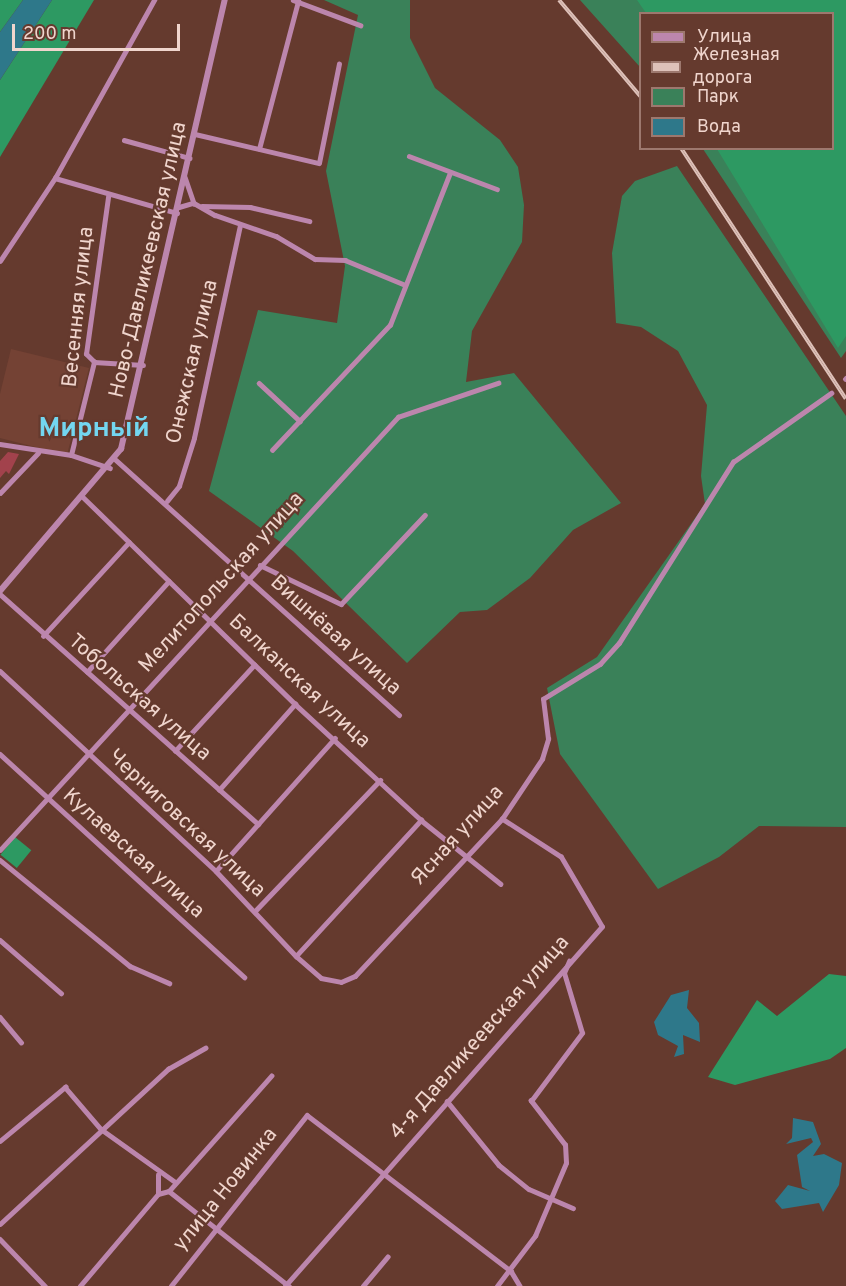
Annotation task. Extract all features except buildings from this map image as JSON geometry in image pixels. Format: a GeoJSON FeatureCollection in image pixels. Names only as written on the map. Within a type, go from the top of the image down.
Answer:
{"type":"FeatureCollection","features":[{"type":"Feature","properties":{"kind":"street"},"geometry":{"type":"LineString","coordinates":[[0,261],[55,178],[154,0]]}},
{"type":"Feature","properties":{"kind":"street","name":"Ново-Давликеевская улица"},"geometry":{"type":"LineString","coordinates":[[0,593],[82,496],[116,460],[144,365],[225,0]]}},
{"type":"Feature","properties":{"kind":"street"},"geometry":{"type":"LineString","coordinates":[[259,149],[295,1],[360,25]]}},
{"type":"Feature","properties":{"kind":"street"},"geometry":{"type":"LineString","coordinates":[[195,134],[319,163],[339,64]]}},
{"type":"Feature","properties":{"kind":"street"},"geometry":{"type":"LineString","coordinates":[[124,140],[190,158]]}},
{"type":"Feature","properties":{"kind":"street"},"geometry":{"type":"LineString","coordinates":[[409,156],[497,189]]}},
{"type":"Feature","properties":{"kind":"street"},"geometry":{"type":"LineString","coordinates":[[272,450],[390,325],[403,284],[450,172]]}},
{"type":"Feature","properties":{"kind":"street"},"geometry":{"type":"LineString","coordinates":[[185,177],[194,203],[240,226],[276,236],[315,259],[345,260],[403,284]]}},
{"type":"Feature","properties":{"kind":"street"},"geometry":{"type":"LineString","coordinates":[[55,178],[108,198],[178,210],[194,203]]}},
{"type":"Feature","properties":{"kind":"street","name":"Весенняя улица"},"geometry":{"type":"LineString","coordinates":[[71,455],[94,362],[86,354],[108,198]]}},
{"type":"Feature","properties":{"kind":"street"},"geometry":{"type":"LineString","coordinates":[[200,206],[232,205],[309,221]]}},
{"type":"Feature","properties":{"kind":"street","name":"Онежская улица"},"geometry":{"type":"LineString","coordinates":[[166,501],[179,486],[194,438],[240,226]]}},
{"type":"Feature","properties":{"kind":"street"},"geometry":{"type":"LineString","coordinates":[[94,362],[144,365]]}},
{"type":"Feature","properties":{"kind":"street"},"geometry":{"type":"LineString","coordinates":[[259,383],[300,421]]}},
{"type":"Feature","properties":{"kind":"street","name":"Мелитопольская улица"},"geometry":{"type":"LineString","coordinates":[[1,846],[210,621],[243,590],[246,580],[398,417],[498,384]]}},
{"type":"Feature","properties":{"kind":"street","name":"Ясная улица"},"geometry":{"type":"LineString","coordinates":[[355,976],[464,856],[502,819],[542,759],[548,740],[543,699],[600,664],[619,643],[677,558],[718,481],[742,455],[831,393]]}},
{"type":"Feature","properties":{"kind":"street"},"geometry":{"type":"LineString","coordinates":[[0,444],[38,453],[71,455],[110,468]]}},
{"type":"Feature","properties":{"kind":"street"},"geometry":{"type":"LineString","coordinates":[[0,493],[38,453]]}},
{"type":"Feature","properties":{"kind":"street","name":"Вишнёвая улица"},"geometry":{"type":"LineString","coordinates":[[116,460],[166,501],[246,580],[399,715]]}},
{"type":"Feature","properties":{"kind":"street","name":"Балканская улица"},"geometry":{"type":"LineString","coordinates":[[82,496],[295,704],[335,738],[421,820],[501,884]]}},
{"type":"Feature","properties":{"kind":"street"},"geometry":{"type":"LineString","coordinates":[[260,565],[341,604],[425,515]]}},
{"type":"Feature","properties":{"kind":"street"},"geometry":{"type":"LineString","coordinates":[[43,636],[129,542]]}},
{"type":"Feature","properties":{"kind":"street"},"geometry":{"type":"LineString","coordinates":[[87,672],[169,581]]}},
{"type":"Feature","properties":{"kind":"street","name":"Тобольская улица"},"geometry":{"type":"LineString","coordinates":[[0,593],[43,636],[87,672],[258,824]]}},
{"type":"Feature","properties":{"kind":"street"},"geometry":{"type":"LineString","coordinates":[[175,750],[254,665]]}},
{"type":"Feature","properties":{"kind":"street","name":"Черниговская улица"},"geometry":{"type":"LineString","coordinates":[[0,670],[87,754],[216,871],[296,956],[321,978],[341,982],[355,976]]}},
{"type":"Feature","properties":{"kind":"street"},"geometry":{"type":"LineString","coordinates":[[219,790],[295,704]]}},
{"type":"Feature","properties":{"kind":"street"},"geometry":{"type":"LineString","coordinates":[[216,871],[335,738]]}},
{"type":"Feature","properties":{"kind":"street","name":"Кулаевская улица"},"geometry":{"type":"LineString","coordinates":[[0,754],[244,977]]}},
{"type":"Feature","properties":{"kind":"street"},"geometry":{"type":"LineString","coordinates":[[255,911],[380,780]]}},
{"type":"Feature","properties":{"kind":"street","name":"4-я Давликеевская улица"},"geometry":{"type":"LineString","coordinates":[[287,1285],[570,958],[602,927],[582,887],[561,857],[502,819]]}},
{"type":"Feature","properties":{"kind":"street"},"geometry":{"type":"LineString","coordinates":[[296,956],[421,820]]}},
{"type":"Feature","properties":{"kind":"street"},"geometry":{"type":"LineString","coordinates":[[0,860],[130,966],[170,983]]}},
{"type":"Feature","properties":{"kind":"street"},"geometry":{"type":"LineString","coordinates":[[0,940],[61,993]]}},
{"type":"Feature","properties":{"kind":"street"},"geometry":{"type":"LineString","coordinates":[[497,1286],[511,1271],[535,1236],[548,1195],[563,1175],[567,1152],[531,1101],[582,1033],[564,974],[570,958]]}},
{"type":"Feature","properties":{"kind":"street"},"geometry":{"type":"LineString","coordinates":[[0,1017],[21,1042]]}},
{"type":"Feature","properties":{"kind":"street"},"geometry":{"type":"LineString","coordinates":[[0,1224],[168,1069],[205,1048]]}},
{"type":"Feature","properties":{"kind":"street"},"geometry":{"type":"LineString","coordinates":[[80,1286],[158,1194],[169,1191],[174,1181],[271,1076]]}},
{"type":"Feature","properties":{"kind":"street"},"geometry":{"type":"LineString","coordinates":[[0,1141],[65,1088],[101,1130],[158,1174],[174,1181]]}},
{"type":"Feature","properties":{"kind":"street"},"geometry":{"type":"LineString","coordinates":[[447,1101],[499,1165],[529,1189],[548,1195],[573,1208]]}},
{"type":"Feature","properties":{"kind":"street","name":"улица Новинка"},"geometry":{"type":"LineString","coordinates":[[171,1286],[213,1229],[307,1115],[382,1175]]}},
{"type":"Feature","properties":{"kind":"street"},"geometry":{"type":"LineString","coordinates":[[158,1174],[158,1194]]}},
{"type":"Feature","properties":{"kind":"street"},"geometry":{"type":"LineString","coordinates":[[382,1175],[511,1271],[520,1286]]}},
{"type":"Feature","properties":{"kind":"street"},"geometry":{"type":"LineString","coordinates":[[169,1191],[213,1229],[287,1285]]}},
{"type":"Feature","properties":{"kind":"street"},"geometry":{"type":"LineString","coordinates":[[0,1239],[45,1286]]}},
{"type":"Feature","properties":{"kind":"street"},"geometry":{"type":"LineString","coordinates":[[363,1286],[387,1257]]}},
{"type":"Feature","properties":{"kind":"shaded area"},"geometry":{"type":"Polygon","coordinates":[[[11,349],[89,368],[67,455],[0,438],[0,394],[11,349]]]}},
{"type":"Feature","properties":{"kind":"green space"},"geometry":{"type":"Polygon","coordinates":[[[0,0],[23,0],[0,32],[0,0]]]}},
{"type":"Feature","properties":{"kind":"green space"},"geometry":{"type":"Polygon","coordinates":[[[52,0],[94,0],[0,157],[0,80],[52,0]]]}},
{"type":"Feature","properties":{"kind":"green space"},"geometry":{"type":"Polygon","coordinates":[[[324,0],[410,0],[410,38],[435,88],[500,140],[518,167],[524,205],[522,242],[472,331],[466,382],[514,373],[621,503],[573,530],[530,578],[487,610],[460,612],[407,663],[293,551],[209,491],[258,310],[337,323],[345,266],[326,171],[358,15],[324,0]]]}},
{"type":"Feature","properties":{"kind":"green space"},"geometry":{"type":"Polygon","coordinates":[[[580,0],[846,0],[846,351],[841,358],[704,150],[834,150],[834,12],[639,12],[639,66],[580,0]]]}},
{"type":"Feature","properties":{"kind":"green space"},"geometry":{"type":"Polygon","coordinates":[[[637,0],[846,0],[846,336],[838,348],[718,150],[834,150],[834,12],[645,12],[637,0]]]}},
{"type":"Feature","properties":{"kind":"green space"},"geometry":{"type":"Polygon","coordinates":[[[677,166],[846,416],[846,827],[759,826],[719,857],[658,889],[560,754],[547,688],[597,657],[705,504],[701,476],[707,405],[678,351],[641,327],[616,323],[612,253],[622,196],[635,181],[677,166]]]}},
{"type":"Feature","properties":{"kind":"green space"},"geometry":{"type":"Polygon","coordinates":[[[15,837],[31,850],[17,868],[1,855],[15,837]]]}},
{"type":"Feature","properties":{"kind":"green space"},"geometry":{"type":"Polygon","coordinates":[[[829,974],[846,976],[846,1048],[830,1059],[735,1085],[708,1077],[757,1000],[777,1016],[829,974]]]}},
{"type":"Feature","properties":{"kind":"water"},"geometry":{"type":"Polygon","coordinates":[[[23,0],[52,0],[0,80],[0,32],[23,0]]]}},
{"type":"Feature","properties":{"kind":"water"},"geometry":{"type":"Polygon","coordinates":[[[689,990],[687,1008],[699,1023],[700,1042],[683,1035],[684,1054],[674,1057],[678,1046],[658,1035],[654,1022],[671,995],[689,990]]]}},
{"type":"Feature","properties":{"kind":"water"},"geometry":{"type":"Polygon","coordinates":[[[793,1118],[813,1122],[821,1144],[813,1156],[824,1154],[842,1163],[839,1185],[823,1212],[819,1203],[782,1209],[775,1201],[788,1185],[810,1191],[802,1187],[797,1155],[813,1142],[811,1138],[786,1144],[792,1138],[793,1118]]]}},
{"type":"Feature","properties":{"kind":"railway"},"geometry":{"type":"LineString","coordinates":[[559,0],[639,95]]}},
{"type":"Feature","properties":{"kind":"railway"},"geometry":{"type":"LineString","coordinates":[[682,150],[846,399]]}},
{"type":"Feature","properties":{"kind":"district","name":"Мирный"},"geometry":{"type":"Point","coordinates":[94,430]}}]}
